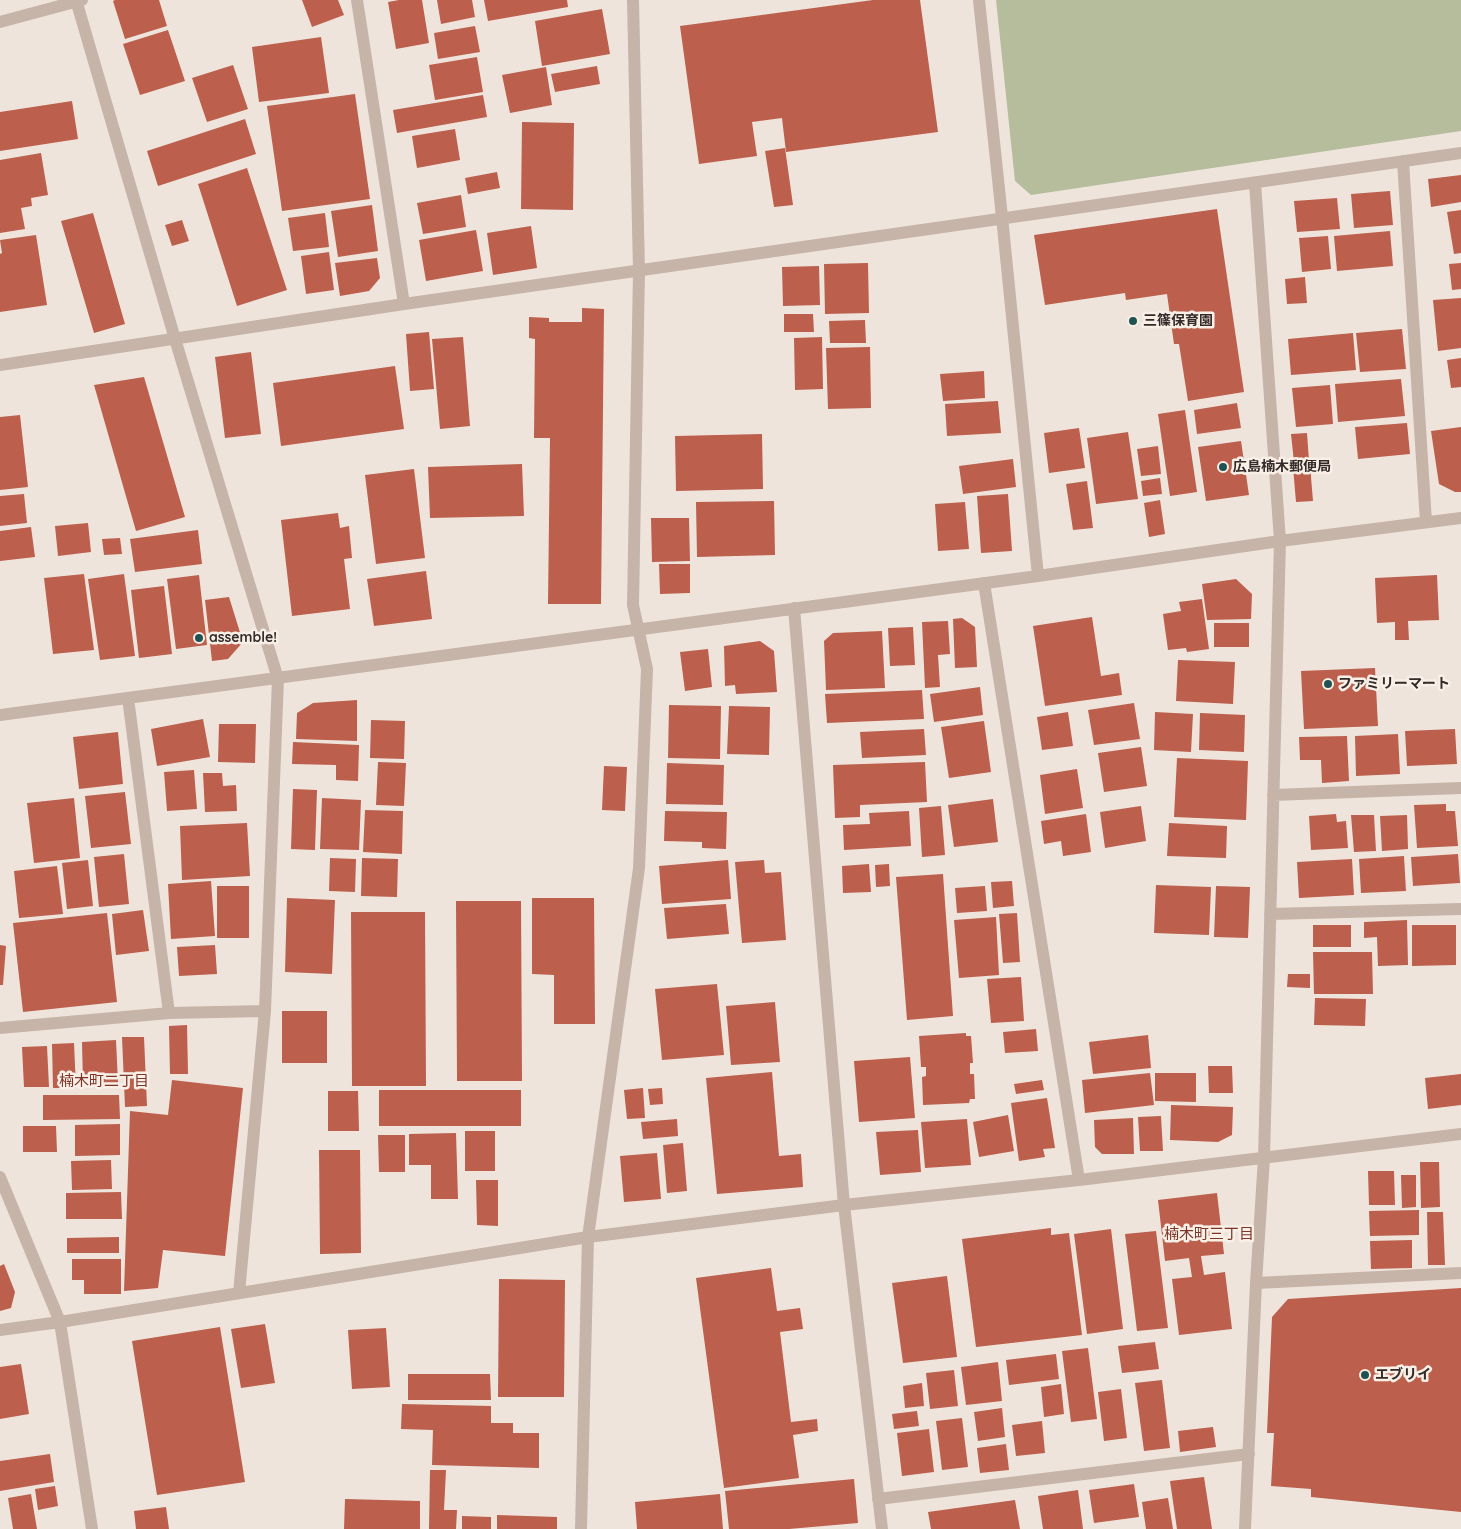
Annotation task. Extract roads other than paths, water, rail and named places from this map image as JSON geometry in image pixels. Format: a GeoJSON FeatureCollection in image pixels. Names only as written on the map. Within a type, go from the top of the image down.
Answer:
{"type":"FeatureCollection","features":[{"type":"Feature","properties":{"kind":"street"},"geometry":{"type":"LineString","coordinates":[[356,0],[404,304]]}},
{"type":"Feature","properties":{"kind":"street"},"geometry":{"type":"LineString","coordinates":[[581,1529],[588,1237],[639,868],[647,669],[633,605],[639,271],[633,0]]}},
{"type":"Feature","properties":{"kind":"street"},"geometry":{"type":"LineString","coordinates":[[979,0],[1038,576]]}},
{"type":"Feature","properties":{"kind":"street"},"geometry":{"type":"LineString","coordinates":[[0,22],[78,1],[175,339],[278,678],[265,1010],[239,1293]]}},
{"type":"Feature","properties":{"kind":"street"},"geometry":{"type":"LineString","coordinates":[[0,364],[404,304],[1461,153]]}},
{"type":"Feature","properties":{"kind":"street"},"geometry":{"type":"LineString","coordinates":[[1403,161],[1426,522]]}},
{"type":"Feature","properties":{"kind":"street"},"geometry":{"type":"LineString","coordinates":[[1245,1529],[1256,1283],[1264,1158],[1280,541],[1255,183]]}},
{"type":"Feature","properties":{"kind":"street"},"geometry":{"type":"LineString","coordinates":[[0,715],[984,584],[1280,541],[1461,518]]}},
{"type":"Feature","properties":{"kind":"street"},"geometry":{"type":"LineString","coordinates":[[984,584],[1080,1180]]}},
{"type":"Feature","properties":{"kind":"street"},"geometry":{"type":"LineString","coordinates":[[794,608],[844,1205],[882,1529]]}},
{"type":"Feature","properties":{"kind":"street"},"geometry":{"type":"LineString","coordinates":[[128,698],[169,1013]]}},
{"type":"Feature","properties":{"kind":"street"},"geometry":{"type":"LineString","coordinates":[[1273,795],[1461,788]]}},
{"type":"Feature","properties":{"kind":"street"},"geometry":{"type":"LineString","coordinates":[[1270,914],[1461,909]]}},
{"type":"Feature","properties":{"kind":"street"},"geometry":{"type":"LineString","coordinates":[[0,1028],[169,1013],[265,1010]]}},
{"type":"Feature","properties":{"kind":"street"},"geometry":{"type":"LineString","coordinates":[[0,1330],[588,1237],[844,1205],[1080,1180],[1461,1134]]}},
{"type":"Feature","properties":{"kind":"street"},"geometry":{"type":"LineString","coordinates":[[0,1178],[60,1322],[92,1529]]}},
{"type":"Feature","properties":{"kind":"street"},"geometry":{"type":"LineString","coordinates":[[1256,1283],[1461,1273]]}},
{"type":"Feature","properties":{"kind":"street"},"geometry":{"type":"LineString","coordinates":[[878,1499],[1249,1454]]}},
{"type":"Feature","properties":{"kind":"place","name":"三篠保育園"},"geometry":{"type":"Point","coordinates":[1133,321]}},
{"type":"Feature","properties":{"kind":"place","name":"広島楠木郵便局"},"geometry":{"type":"Point","coordinates":[1223,467]}},
{"type":"Feature","properties":{"kind":"place","name":"assemble!"},"geometry":{"type":"Point","coordinates":[199,638]}},
{"type":"Feature","properties":{"kind":"place","name":"ファミリーマート"},"geometry":{"type":"Point","coordinates":[1328,684]}},
{"type":"Feature","properties":{"kind":"place","name":"エブリイ"},"geometry":{"type":"Point","coordinates":[1365,1375]}},
{"type":"Feature","properties":{"kind":"district","name":"楠木町二丁目"},"geometry":{"type":"Point","coordinates":[104,1081]}},
{"type":"Feature","properties":{"kind":"district","name":"楠木町三丁目"},"geometry":{"type":"Point","coordinates":[1209,1234]}}]}
